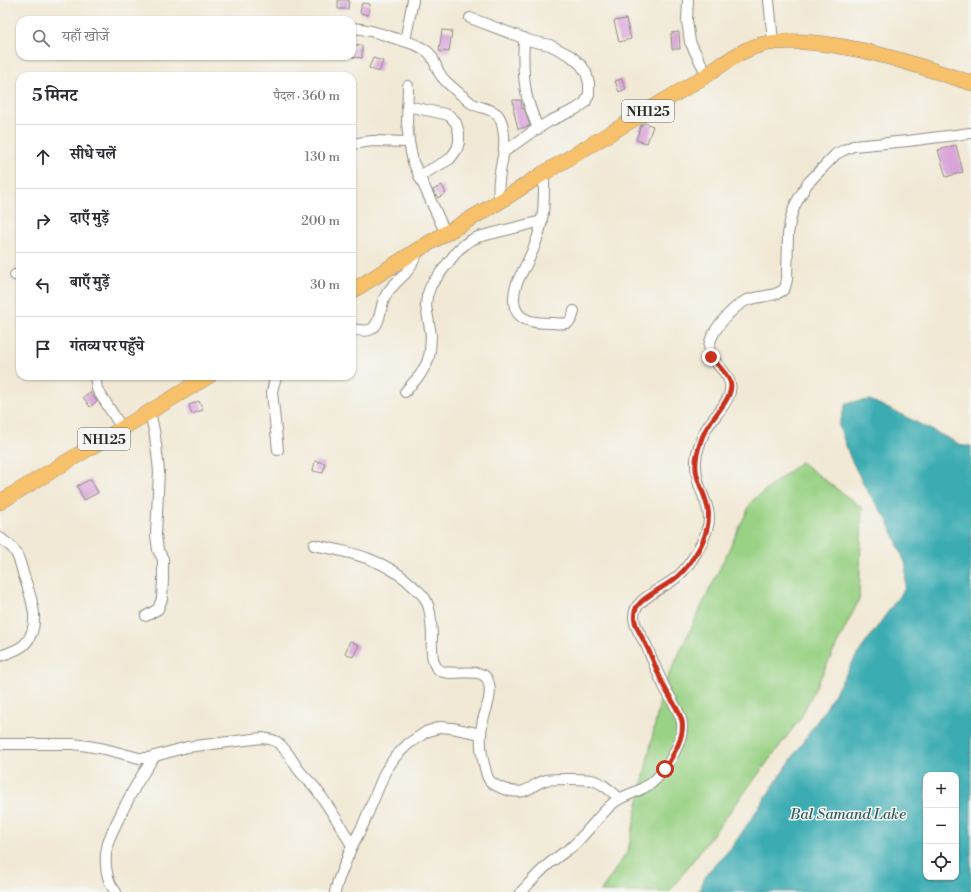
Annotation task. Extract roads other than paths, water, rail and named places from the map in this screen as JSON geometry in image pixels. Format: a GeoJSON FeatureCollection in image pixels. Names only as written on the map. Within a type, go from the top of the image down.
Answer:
{"type":"FeatureCollection","features":[{"type":"Feature","properties":{"kind":"highway","name":"NH125"},"geometry":{"type":"LineString","coordinates":[[356,288],[500,202],[544,173],[707,75],[729,60],[759,45],[773,42],[821,43],[881,54],[971,83]]}},
{"type":"Feature","properties":{"kind":"highway","name":"NH125"},"geometry":{"type":"LineString","coordinates":[[0,502],[150,411],[192,380]]}},
{"type":"Feature","properties":{"kind":"street"},"geometry":{"type":"LineString","coordinates":[[405,41],[413,0]]}},
{"type":"Feature","properties":{"kind":"street"},"geometry":{"type":"LineString","coordinates":[[688,0],[687,20],[690,42],[707,75]]}},
{"type":"Feature","properties":{"kind":"street"},"geometry":{"type":"LineString","coordinates":[[769,0],[773,42]]}},
{"type":"Feature","properties":{"kind":"street"},"geometry":{"type":"LineString","coordinates":[[470,18],[531,41],[550,45],[571,56],[586,72],[589,83],[589,94],[584,103],[576,109],[550,121],[504,152]]}},
{"type":"Feature","properties":{"kind":"street"},"geometry":{"type":"LineString","coordinates":[[356,29],[375,32],[405,41],[426,51],[434,61],[439,74],[471,103],[499,115],[502,121],[505,139],[499,181],[500,202]]}},
{"type":"Feature","properties":{"kind":"street"},"geometry":{"type":"LineString","coordinates":[[524,38],[523,65],[526,94],[538,129]]}},
{"type":"Feature","properties":{"kind":"street"},"geometry":{"type":"LineString","coordinates":[[408,86],[407,123],[413,162],[446,234]]}},
{"type":"Feature","properties":{"kind":"street"},"geometry":{"type":"LineString","coordinates":[[407,106],[450,116],[456,123],[459,133],[457,149],[450,159],[419,176]]}},
{"type":"Feature","properties":{"kind":"street"},"geometry":{"type":"LineString","coordinates":[[521,892],[550,863],[572,847],[619,798],[643,788],[655,780],[665,769],[680,738],[682,721],[656,670],[634,620],[635,610],[639,602],[671,582],[679,575],[700,546],[708,526],[708,510],[698,482],[696,468],[698,453],[705,430],[724,405],[730,387],[730,381],[711,357],[709,346],[712,335],[719,324],[746,300],[778,293],[784,290],[787,279],[788,234],[795,205],[807,184],[836,154],[853,146],[914,141],[971,133]]}},
{"type":"Feature","properties":{"kind":"street"},"geometry":{"type":"LineString","coordinates":[[356,143],[372,141],[409,142]]}},
{"type":"Feature","properties":{"kind":"street"},"geometry":{"type":"LineString","coordinates":[[544,173],[544,206],[542,221],[537,240],[517,280],[514,303],[517,313],[525,320],[536,323],[562,324],[568,322],[573,317],[574,311]]}},
{"type":"Feature","properties":{"kind":"street"},"geometry":{"type":"LineString","coordinates":[[406,392],[420,375],[428,362],[431,335],[426,306],[427,296],[431,286],[458,250],[469,241],[478,237],[542,221]]}},
{"type":"Feature","properties":{"kind":"street"},"geometry":{"type":"LineString","coordinates":[[356,330],[365,331],[371,330],[375,327],[385,297],[412,265],[419,249]]}},
{"type":"Feature","properties":{"kind":"street"},"geometry":{"type":"LineString","coordinates":[[96,380],[98,389],[122,428]]}},
{"type":"Feature","properties":{"kind":"street"},"geometry":{"type":"LineString","coordinates":[[275,380],[272,392],[278,450]]}},
{"type":"Feature","properties":{"kind":"street"},"geometry":{"type":"LineString","coordinates":[[146,616],[158,609],[162,599],[163,579],[163,560],[158,550],[156,535],[159,471],[156,436],[150,411]]}},
{"type":"Feature","properties":{"kind":"street"},"geometry":{"type":"LineString","coordinates":[[0,538],[15,551],[17,555],[33,603],[34,621],[33,629],[24,645],[14,651],[0,656]]}},
{"type":"Feature","properties":{"kind":"street"},"geometry":{"type":"LineString","coordinates":[[314,545],[347,552],[385,566],[407,580],[424,597],[428,605],[431,619],[432,658],[435,666],[439,671],[473,672],[482,674],[489,683],[489,696],[483,722],[480,747],[489,780],[505,789],[515,791],[524,791],[545,780],[595,781],[604,785],[619,798]]}},
{"type":"Feature","properties":{"kind":"street"},"geometry":{"type":"LineString","coordinates":[[335,892],[352,846],[363,825],[385,772],[395,757],[408,744],[426,732],[440,727],[481,734]]}},
{"type":"Feature","properties":{"kind":"street"},"geometry":{"type":"LineString","coordinates":[[0,744],[73,744],[100,748],[139,758],[148,758],[188,747],[262,738],[270,739],[278,742],[286,750],[299,770],[316,789],[352,846]]}},
{"type":"Feature","properties":{"kind":"street"},"geometry":{"type":"LineString","coordinates":[[116,892],[113,889],[108,877],[106,863],[107,848],[128,798],[155,756]]}},
{"type":"Feature","properties":{"kind":"water","name":"Bal Samand Lake"},"geometry":{"type":"Polygon","coordinates":[[[870,400],[963,446],[971,446],[971,892],[698,892],[708,872],[732,847],[826,708],[857,655],[905,588],[906,565],[888,521],[866,489],[850,457],[839,426],[846,403],[870,400]]]}}]}
